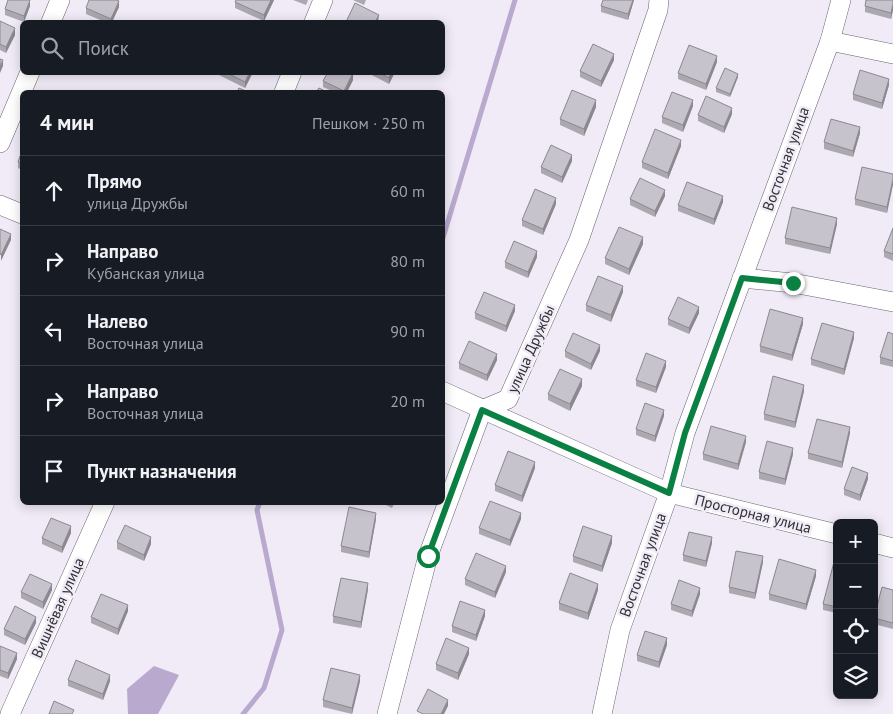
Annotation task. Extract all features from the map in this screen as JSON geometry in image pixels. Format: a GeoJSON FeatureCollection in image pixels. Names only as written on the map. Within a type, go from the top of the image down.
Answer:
{"type":"FeatureCollection","features":[{"type":"Feature","properties":{"kind":"street"},"geometry":{"type":"LineString","coordinates":[[52,20],[60,0]]}},
{"type":"Feature","properties":{"kind":"street"},"geometry":{"type":"LineString","coordinates":[[315,20],[323,0]]}},
{"type":"Feature","properties":{"kind":"street","name":"улица Дружбы"},"geometry":{"type":"LineString","coordinates":[[482,410],[508,400],[579,240],[658,10],[659,0]]}},
{"type":"Feature","properties":{"kind":"street","name":"Восточная улица"},"geometry":{"type":"LineString","coordinates":[[602,714],[620,630],[669,493],[685,433],[830,41],[841,0]]}},
{"type":"Feature","properties":{"kind":"street"},"geometry":{"type":"LineString","coordinates":[[830,41],[893,54]]}},
{"type":"Feature","properties":{"kind":"street"},"geometry":{"type":"LineString","coordinates":[[22,90],[29,75]]}},
{"type":"Feature","properties":{"kind":"street"},"geometry":{"type":"LineString","coordinates":[[285,90],[291,75]]}},
{"type":"Feature","properties":{"kind":"street"},"geometry":{"type":"LineString","coordinates":[[0,144],[20,96]]}},
{"type":"Feature","properties":{"kind":"street"},"geometry":{"type":"LineString","coordinates":[[0,205],[20,213]]}},
{"type":"Feature","properties":{"kind":"street"},"geometry":{"type":"LineString","coordinates":[[742,278],[793,283],[893,302]]}},
{"type":"Feature","properties":{"kind":"street","name":"Просторная улица"},"geometry":{"type":"LineString","coordinates":[[445,393],[669,493],[833,533]]}},
{"type":"Feature","properties":{"kind":"street"},"geometry":{"type":"LineString","coordinates":[[387,714],[428,556],[482,410]]}},
{"type":"Feature","properties":{"kind":"street","name":"Вишнёвая улица"},"geometry":{"type":"LineString","coordinates":[[10,714],[104,505]]}},
{"type":"Feature","properties":{"kind":"street"},"geometry":{"type":"LineString","coordinates":[[878,544],[893,548]]}},
{"type":"Feature","properties":{"kind":"shaded area"},"geometry":{"type":"Polygon","coordinates":[[[154,666],[179,675],[158,714],[128,714],[127,689],[154,666]]]}},
{"type":"Feature","properties":{"kind":"building"},"geometry":{"type":"Polygon","coordinates":[[[8,0],[30,0],[24,16],[5,9],[8,0]]]}},
{"type":"Feature","properties":{"kind":"building"},"geometry":{"type":"Polygon","coordinates":[[[89,0],[119,1],[111,19],[86,8],[89,0]]]}},
{"type":"Feature","properties":{"kind":"building"},"geometry":{"type":"Polygon","coordinates":[[[236,0],[271,0],[264,15],[235,2],[236,0]]]}},
{"type":"Feature","properties":{"kind":"building"},"geometry":{"type":"Polygon","coordinates":[[[603,0],[633,0],[628,14],[601,6],[603,0]]]}},
{"type":"Feature","properties":{"kind":"building"},"geometry":{"type":"Polygon","coordinates":[[[866,0],[893,0],[891,13],[865,6],[866,0]]]}},
{"type":"Feature","properties":{"kind":"building"},"geometry":{"type":"Polygon","coordinates":[[[355,3],[379,15],[376,20],[347,20],[355,3]]]}},
{"type":"Feature","properties":{"kind":"building"},"geometry":{"type":"Polygon","coordinates":[[[0,21],[15,28],[6,47],[0,44],[0,21]]]}},
{"type":"Feature","properties":{"kind":"building"},"geometry":{"type":"Polygon","coordinates":[[[593,44],[614,54],[601,81],[580,71],[593,44]]]}},
{"type":"Feature","properties":{"kind":"building"},"geometry":{"type":"Polygon","coordinates":[[[689,45],[717,56],[706,84],[678,73],[689,45]]]}},
{"type":"Feature","properties":{"kind":"building"},"geometry":{"type":"Polygon","coordinates":[[[725,68],[738,74],[730,94],[716,88],[725,68]]]}},
{"type":"Feature","properties":{"kind":"building"},"geometry":{"type":"Polygon","coordinates":[[[860,70],[889,79],[882,103],[853,94],[860,70]]]}},
{"type":"Feature","properties":{"kind":"building"},"geometry":{"type":"Polygon","coordinates":[[[231,75],[248,75],[245,82],[231,75]]]}},
{"type":"Feature","properties":{"kind":"building"},"geometry":{"type":"Polygon","coordinates":[[[326,75],[352,75],[344,90],[323,81],[326,75]]]}},
{"type":"Feature","properties":{"kind":"building"},"geometry":{"type":"Polygon","coordinates":[[[572,90],[596,100],[584,129],[560,119],[572,90]]]}},
{"type":"Feature","properties":{"kind":"building"},"geometry":{"type":"Polygon","coordinates":[[[672,92],[693,100],[683,125],[662,117],[672,92]]]}},
{"type":"Feature","properties":{"kind":"building"},"geometry":{"type":"Polygon","coordinates":[[[706,96],[732,108],[724,127],[698,115],[706,96]]]}},
{"type":"Feature","properties":{"kind":"building"},"geometry":{"type":"Polygon","coordinates":[[[831,119],[860,127],[853,151],[824,142],[831,119]]]}},
{"type":"Feature","properties":{"kind":"building"},"geometry":{"type":"Polygon","coordinates":[[[655,129],[681,140],[668,173],[642,162],[655,129]]]}},
{"type":"Feature","properties":{"kind":"building"},"geometry":{"type":"Polygon","coordinates":[[[551,145],[572,155],[562,177],[541,167],[551,145]]]}},
{"type":"Feature","properties":{"kind":"building"},"geometry":{"type":"Polygon","coordinates":[[[862,167],[893,174],[887,207],[855,199],[862,167]]]}},
{"type":"Feature","properties":{"kind":"building"},"geometry":{"type":"Polygon","coordinates":[[[640,178],[665,190],[655,211],[630,199],[640,178]]]}},
{"type":"Feature","properties":{"kind":"building"},"geometry":{"type":"Polygon","coordinates":[[[687,182],[723,196],[714,219],[678,205],[687,182]]]}},
{"type":"Feature","properties":{"kind":"building"},"geometry":{"type":"Polygon","coordinates":[[[535,189],[556,198],[543,229],[522,220],[535,189]]]}},
{"type":"Feature","properties":{"kind":"building"},"geometry":{"type":"Polygon","coordinates":[[[792,207],[837,218],[830,248],[785,238],[792,207]]]}},
{"type":"Feature","properties":{"kind":"building"},"geometry":{"type":"Polygon","coordinates":[[[619,227],[643,237],[629,269],[605,258],[619,227]]]}},
{"type":"Feature","properties":{"kind":"building"},"geometry":{"type":"Polygon","coordinates":[[[893,228],[893,254],[884,251],[893,228]]]}},
{"type":"Feature","properties":{"kind":"building"},"geometry":{"type":"Polygon","coordinates":[[[0,229],[11,234],[1,255],[0,254],[0,229]]]}},
{"type":"Feature","properties":{"kind":"building"},"geometry":{"type":"Polygon","coordinates":[[[514,241],[537,251],[528,272],[505,262],[514,241]]]}},
{"type":"Feature","properties":{"kind":"building"},"geometry":{"type":"Polygon","coordinates":[[[598,276],[623,286],[611,315],[586,305],[598,276]]]}},
{"type":"Feature","properties":{"kind":"building"},"geometry":{"type":"Polygon","coordinates":[[[484,292],[515,305],[506,326],[475,313],[484,292]]]}},
{"type":"Feature","properties":{"kind":"building"},"geometry":{"type":"Polygon","coordinates":[[[678,297],[699,307],[689,328],[668,319],[678,297]]]}},
{"type":"Feature","properties":{"kind":"building"},"geometry":{"type":"Polygon","coordinates":[[[770,309],[803,318],[792,355],[760,346],[770,309]]]}},
{"type":"Feature","properties":{"kind":"building"},"geometry":{"type":"Polygon","coordinates":[[[822,323],[854,332],[844,369],[811,359],[822,323]]]}},
{"type":"Feature","properties":{"kind":"building"},"geometry":{"type":"Polygon","coordinates":[[[888,332],[893,334],[893,361],[880,357],[888,332]]]}},
{"type":"Feature","properties":{"kind":"building"},"geometry":{"type":"Polygon","coordinates":[[[573,333],[600,345],[591,364],[565,351],[573,333]]]}},
{"type":"Feature","properties":{"kind":"building"},"geometry":{"type":"Polygon","coordinates":[[[469,341],[497,354],[487,375],[459,363],[469,341]]]}},
{"type":"Feature","properties":{"kind":"building"},"geometry":{"type":"Polygon","coordinates":[[[646,353],[666,361],[656,387],[636,380],[646,353]]]}},
{"type":"Feature","properties":{"kind":"building"},"geometry":{"type":"Polygon","coordinates":[[[560,369],[582,379],[570,404],[548,394],[560,369]]]}},
{"type":"Feature","properties":{"kind":"building"},"geometry":{"type":"Polygon","coordinates":[[[773,376],[804,385],[795,422],[764,414],[773,376]]]}},
{"type":"Feature","properties":{"kind":"building"},"geometry":{"type":"Polygon","coordinates":[[[645,403],[664,410],[655,436],[636,429],[645,403]]]}},
{"type":"Feature","properties":{"kind":"building"},"geometry":{"type":"Polygon","coordinates":[[[817,419],[850,427],[842,462],[808,453],[817,419]]]}},
{"type":"Feature","properties":{"kind":"building"},"geometry":{"type":"Polygon","coordinates":[[[711,426],[746,436],[738,464],[703,454],[711,426]]]}},
{"type":"Feature","properties":{"kind":"building"},"geometry":{"type":"Polygon","coordinates":[[[767,441],[793,448],[785,479],[759,472],[767,441]]]}},
{"type":"Feature","properties":{"kind":"building"},"geometry":{"type":"Polygon","coordinates":[[[508,451],[535,462],[522,496],[495,485],[508,451]]]}},
{"type":"Feature","properties":{"kind":"building"},"geometry":{"type":"Polygon","coordinates":[[[852,467],[868,473],[860,495],[844,489],[852,467]]]}},
{"type":"Feature","properties":{"kind":"building"},"geometry":{"type":"Polygon","coordinates":[[[490,501],[521,513],[510,540],[479,528],[490,501]]]}},
{"type":"Feature","properties":{"kind":"building"},"geometry":{"type":"Polygon","coordinates":[[[349,507],[376,513],[369,552],[341,546],[349,507]]]}},
{"type":"Feature","properties":{"kind":"building"},"geometry":{"type":"Polygon","coordinates":[[[51,518],[71,526],[62,547],[42,538],[51,518]]]}},
{"type":"Feature","properties":{"kind":"building"},"geometry":{"type":"Polygon","coordinates":[[[125,525],[151,537],[144,555],[117,542],[125,525]]]}},
{"type":"Feature","properties":{"kind":"building"},"geometry":{"type":"Polygon","coordinates":[[[583,526],[612,536],[602,566],[573,556],[583,526]]]}},
{"type":"Feature","properties":{"kind":"building"},"geometry":{"type":"Polygon","coordinates":[[[689,532],[712,537],[706,561],[683,555],[689,532]]]}},
{"type":"Feature","properties":{"kind":"building"},"geometry":{"type":"Polygon","coordinates":[[[736,551],[763,556],[755,593],[729,587],[736,551]]]}},
{"type":"Feature","properties":{"kind":"building"},"geometry":{"type":"Polygon","coordinates":[[[476,553],[506,566],[495,592],[465,579],[476,553]]]}},
{"type":"Feature","properties":{"kind":"building"},"geometry":{"type":"Polygon","coordinates":[[[779,559],[816,570],[806,604],[769,594],[779,559]]]}},
{"type":"Feature","properties":{"kind":"building"},"geometry":{"type":"Polygon","coordinates":[[[833,566],[833,606],[823,604],[833,566]]]}},
{"type":"Feature","properties":{"kind":"building"},"geometry":{"type":"Polygon","coordinates":[[[570,573],[598,584],[588,613],[559,603],[570,573]]]}},
{"type":"Feature","properties":{"kind":"building"},"geometry":{"type":"Polygon","coordinates":[[[30,574],[52,584],[43,602],[21,592],[30,574]]]}},
{"type":"Feature","properties":{"kind":"building"},"geometry":{"type":"Polygon","coordinates":[[[341,578],[368,583],[361,622],[333,616],[341,578]]]}},
{"type":"Feature","properties":{"kind":"building"},"geometry":{"type":"Polygon","coordinates":[[[679,580],[700,588],[692,611],[671,604],[679,580]]]}},
{"type":"Feature","properties":{"kind":"building"},"geometry":{"type":"Polygon","coordinates":[[[882,587],[893,590],[893,623],[878,619],[878,602],[882,587]]]}},
{"type":"Feature","properties":{"kind":"building"},"geometry":{"type":"Polygon","coordinates":[[[101,594],[128,605],[118,629],[91,617],[101,594]]]}},
{"type":"Feature","properties":{"kind":"building"},"geometry":{"type":"Polygon","coordinates":[[[460,601],[485,610],[476,635],[452,626],[460,601]]]}},
{"type":"Feature","properties":{"kind":"building"},"geometry":{"type":"Polygon","coordinates":[[[15,606],[36,617],[25,639],[4,629],[15,606]]]}},
{"type":"Feature","properties":{"kind":"building"},"geometry":{"type":"Polygon","coordinates":[[[645,631],[667,638],[659,662],[637,655],[645,631]]]}},
{"type":"Feature","properties":{"kind":"building"},"geometry":{"type":"Polygon","coordinates":[[[446,638],[469,648],[458,673],[436,664],[446,638]]]}},
{"type":"Feature","properties":{"kind":"building"},"geometry":{"type":"Polygon","coordinates":[[[0,646],[17,653],[8,673],[0,670],[0,646]]]}},
{"type":"Feature","properties":{"kind":"building"},"geometry":{"type":"Polygon","coordinates":[[[76,660],[110,675],[103,694],[68,680],[76,660]]]}},
{"type":"Feature","properties":{"kind":"building"},"geometry":{"type":"Polygon","coordinates":[[[331,668],[360,675],[352,708],[323,700],[331,668]]]}},
{"type":"Feature","properties":{"kind":"building"},"geometry":{"type":"Polygon","coordinates":[[[428,689],[448,700],[441,714],[423,714],[417,711],[428,689]]]}},
{"type":"Feature","properties":{"kind":"building"},"geometry":{"type":"Polygon","coordinates":[[[54,701],[74,710],[72,714],[49,714],[54,701]]]}},
{"type":"Feature","properties":{"kind":"waterway"},"geometry":{"type":"LineString","coordinates":[[445,231],[515,0]]}},
{"type":"Feature","properties":{"kind":"waterway"},"geometry":{"type":"LineString","coordinates":[[243,714],[264,688],[282,630],[257,510],[259,505]]}},
{"type":"Feature","properties":{"kind":"route"},"geometry":{"type":"LineString","coordinates":[[428,556],[482,410],[669,493],[685,433],[742,278],[793,283]]}}]}
